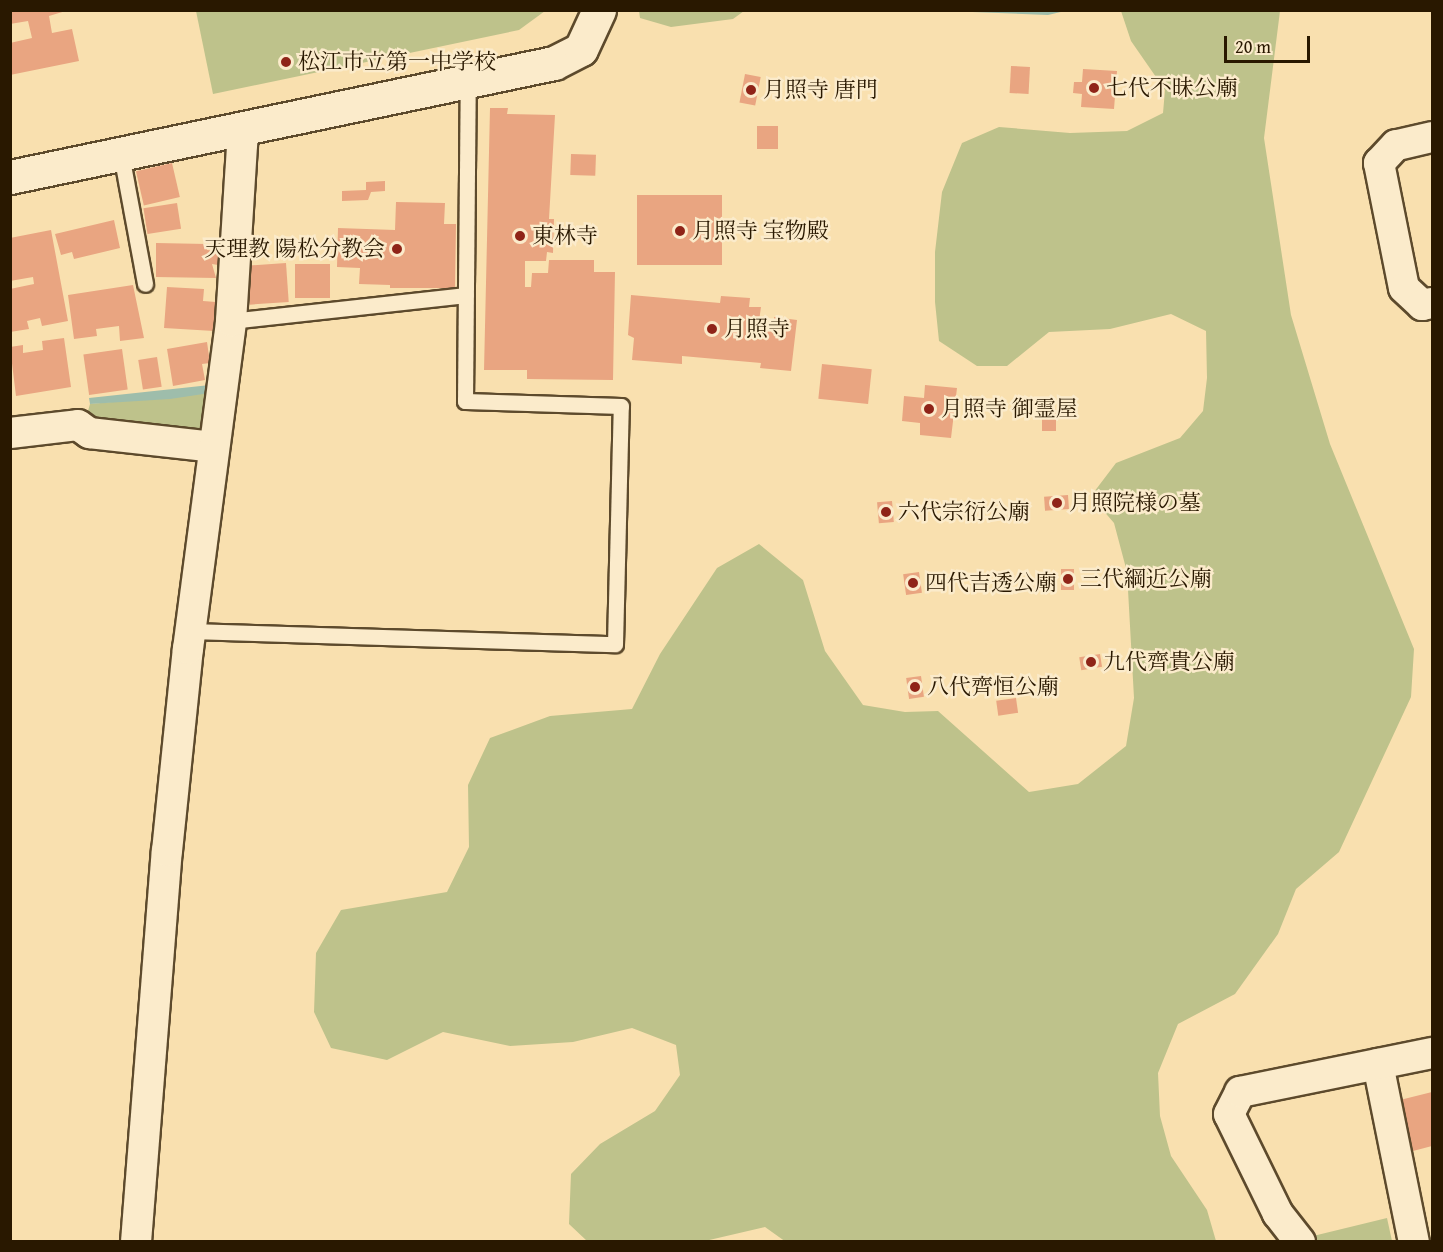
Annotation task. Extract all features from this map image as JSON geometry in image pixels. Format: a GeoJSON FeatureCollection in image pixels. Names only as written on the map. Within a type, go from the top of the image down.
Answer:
{"type":"FeatureCollection","features":[{"type":"Feature","properties":{"kind":"street"},"geometry":{"type":"LineString","coordinates":[[10,177],[569,57],[589,38],[599,10]]}},
{"type":"Feature","properties":{"kind":"street"},"geometry":{"type":"LineString","coordinates":[[136,1242],[166,863],[190,632],[231,321],[243,128]]}},
{"type":"Feature","properties":{"kind":"street"},"geometry":{"type":"LineString","coordinates":[[1432,137],[1396,145],[1379,163],[1404,288],[1422,305],[1432,303]]}},
{"type":"Feature","properties":{"kind":"street"},"geometry":{"type":"LineString","coordinates":[[10,433],[78,425],[89,433],[213,447]]}},
{"type":"Feature","properties":{"kind":"street"},"geometry":{"type":"LineString","coordinates":[[1300,1242],[1278,1214],[1229,1114],[1240,1092],[1432,1053]]}},
{"type":"Feature","properties":{"kind":"street"},"geometry":{"type":"LineString","coordinates":[[1378,1064],[1414,1242]]}},
{"type":"Feature","properties":{"kind":"lane"},"geometry":{"type":"LineString","coordinates":[[190,632],[615,644],[621,406],[465,401],[468,80]]}},
{"type":"Feature","properties":{"kind":"lane"},"geometry":{"type":"LineString","coordinates":[[121,154],[144,284]]}},
{"type":"Feature","properties":{"kind":"lane"},"geometry":{"type":"LineString","coordinates":[[231,321],[466,295]]}},
{"type":"Feature","properties":{"kind":"green space","name":"松江市立第一中学校"},"geometry":{"type":"Polygon","coordinates":[[[196,10],[545,11],[519,30],[213,94],[196,10]]]}},
{"type":"Feature","properties":{"kind":"green space"},"geometry":{"type":"Polygon","coordinates":[[[639,10],[744,11],[733,19],[671,27],[640,18],[639,10]]]}},
{"type":"Feature","properties":{"kind":"green space"},"geometry":{"type":"Polygon","coordinates":[[[1121,11],[1280,11],[1264,138],[1291,315],[1330,444],[1414,649],[1411,697],[1339,852],[1296,889],[1278,934],[1235,994],[1178,1024],[1158,1073],[1160,1116],[1171,1156],[1207,1210],[1216,1241],[786,1242],[765,1227],[705,1241],[587,1241],[569,1224],[571,1174],[600,1144],[655,1111],[680,1075],[676,1045],[632,1028],[573,1042],[510,1046],[443,1032],[387,1060],[331,1048],[314,1012],[316,953],[341,910],[447,892],[469,847],[468,785],[490,738],[550,716],[632,709],[660,654],[717,568],[759,544],[803,580],[825,651],[863,705],[905,712],[938,711],[1029,792],[1078,784],[1126,746],[1134,698],[1127,572],[1114,523],[1096,502],[1094,492],[1116,463],[1180,438],[1203,411],[1207,378],[1206,331],[1171,314],[1110,329],[1049,332],[1007,366],[977,366],[939,341],[935,302],[935,252],[942,192],[962,143],[999,127],[1070,133],[1127,131],[1163,113],[1165,90],[1131,41],[1121,11]]]}},
{"type":"Feature","properties":{"kind":"green space"},"geometry":{"type":"Polygon","coordinates":[[[210,393],[205,429],[186,435],[98,425],[88,411],[90,404],[210,393]]]}},
{"type":"Feature","properties":{"kind":"green space"},"geometry":{"type":"Polygon","coordinates":[[[1387,1218],[1392,1241],[1313,1241],[1309,1237],[1387,1218]]]}},
{"type":"Feature","properties":{"kind":"shaded area"},"geometry":{"type":"Polygon","coordinates":[[[1065,10],[1048,15],[946,11],[1065,10]]]}},
{"type":"Feature","properties":{"kind":"shaded area"},"geometry":{"type":"Polygon","coordinates":[[[210,385],[210,393],[170,399],[90,404],[89,398],[210,385]]]}},
{"type":"Feature","properties":{"kind":"building"},"geometry":{"type":"Polygon","coordinates":[[[10,10],[69,10],[49,16],[52,33],[72,29],[79,61],[10,75],[10,43],[32,38],[28,21],[10,24],[10,10]]]}},
{"type":"Feature","properties":{"kind":"building"},"geometry":{"type":"Polygon","coordinates":[[[1011,66],[1030,67],[1029,94],[1010,93],[1011,66]]]}},
{"type":"Feature","properties":{"kind":"building","name":"七代不昧公廟"},"geometry":{"type":"Polygon","coordinates":[[[1083,69],[1117,71],[1114,109],[1081,107],[1082,94],[1073,93],[1074,82],[1082,82],[1083,69]]]}},
{"type":"Feature","properties":{"kind":"building","name":"月照寺 唐門"},"geometry":{"type":"Polygon","coordinates":[[[745,74],[761,77],[755,106],[739,102],[745,74]]]}},
{"type":"Feature","properties":{"kind":"building","name":"東林寺"},"geometry":{"type":"Polygon","coordinates":[[[490,108],[508,108],[507,114],[555,115],[549,219],[554,219],[553,253],[547,252],[546,261],[525,261],[525,287],[531,287],[532,273],[548,273],[549,260],[594,260],[594,272],[615,272],[613,380],[527,379],[527,370],[484,370],[490,108]]]}},
{"type":"Feature","properties":{"kind":"building"},"geometry":{"type":"Polygon","coordinates":[[[757,126],[778,126],[778,149],[757,149],[757,126]]]}},
{"type":"Feature","properties":{"kind":"building"},"geometry":{"type":"Polygon","coordinates":[[[571,154],[596,155],[595,176],[570,175],[571,154]]]}},
{"type":"Feature","properties":{"kind":"building"},"geometry":{"type":"Polygon","coordinates":[[[172,163],[180,197],[144,205],[136,171],[172,163]]]}},
{"type":"Feature","properties":{"kind":"building"},"geometry":{"type":"Polygon","coordinates":[[[385,181],[385,191],[371,192],[368,200],[342,201],[342,191],[366,190],[366,182],[385,181]]]}},
{"type":"Feature","properties":{"kind":"building","name":"月照寺 宝物殿"},"geometry":{"type":"Polygon","coordinates":[[[637,195],[722,195],[722,265],[637,265],[637,195]]]}},
{"type":"Feature","properties":{"kind":"building","name":"天理教 陽松分教会"},"geometry":{"type":"Polygon","coordinates":[[[396,202],[445,203],[444,224],[456,224],[455,288],[390,288],[390,285],[359,284],[360,268],[337,267],[338,228],[395,230],[396,202]]]}},
{"type":"Feature","properties":{"kind":"building"},"geometry":{"type":"Polygon","coordinates":[[[177,203],[181,229],[147,234],[143,208],[177,203]]]}},
{"type":"Feature","properties":{"kind":"building"},"geometry":{"type":"Polygon","coordinates":[[[114,220],[120,248],[74,259],[72,252],[61,255],[55,234],[114,220]]]}},
{"type":"Feature","properties":{"kind":"building"},"geometry":{"type":"Polygon","coordinates":[[[51,230],[68,321],[42,326],[40,318],[27,321],[29,329],[10,332],[10,289],[34,284],[33,277],[10,281],[10,238],[51,230]]]}},
{"type":"Feature","properties":{"kind":"building"},"geometry":{"type":"Polygon","coordinates":[[[156,243],[207,244],[207,250],[218,251],[218,265],[212,264],[216,278],[156,277],[156,243]]]}},
{"type":"Feature","properties":{"kind":"building"},"geometry":{"type":"Polygon","coordinates":[[[286,263],[289,302],[250,305],[247,266],[286,263]]]}},
{"type":"Feature","properties":{"kind":"building"},"geometry":{"type":"Polygon","coordinates":[[[295,264],[330,264],[330,298],[295,298],[295,264]]]}},
{"type":"Feature","properties":{"kind":"building"},"geometry":{"type":"Polygon","coordinates":[[[133,285],[144,338],[120,341],[119,326],[96,329],[97,336],[74,339],[68,295],[133,285]]]}},
{"type":"Feature","properties":{"kind":"building"},"geometry":{"type":"Polygon","coordinates":[[[167,287],[204,289],[203,301],[216,302],[214,331],[164,328],[167,287]]]}},
{"type":"Feature","properties":{"kind":"building","name":"月照寺"},"geometry":{"type":"Polygon","coordinates":[[[631,295],[720,303],[721,296],[750,298],[749,307],[761,307],[759,321],[774,323],[774,317],[797,320],[791,371],[760,368],[761,363],[682,356],[682,364],[632,360],[634,338],[628,335],[631,295]]]}},
{"type":"Feature","properties":{"kind":"building"},"geometry":{"type":"Polygon","coordinates":[[[64,338],[71,387],[16,396],[10,347],[23,345],[23,353],[43,350],[42,341],[64,338]]]}},
{"type":"Feature","properties":{"kind":"building"},"geometry":{"type":"Polygon","coordinates":[[[207,342],[210,363],[202,364],[205,380],[173,386],[167,349],[207,342]]]}},
{"type":"Feature","properties":{"kind":"building"},"geometry":{"type":"Polygon","coordinates":[[[122,349],[128,390],[89,395],[83,354],[122,349]]]}},
{"type":"Feature","properties":{"kind":"building"},"geometry":{"type":"Polygon","coordinates":[[[157,357],[162,387],[143,390],[138,360],[157,357]]]}},
{"type":"Feature","properties":{"kind":"building","name":"月照寺"},"geometry":{"type":"Polygon","coordinates":[[[822,364],[872,369],[868,404],[818,399],[822,364]]]}},
{"type":"Feature","properties":{"kind":"building","name":"月照寺 御霊屋"},"geometry":{"type":"Polygon","coordinates":[[[925,385],[957,388],[951,438],[920,435],[920,423],[902,421],[904,396],[924,398],[925,385]]]}},
{"type":"Feature","properties":{"kind":"building"},"geometry":{"type":"Polygon","coordinates":[[[1042,409],[1056,409],[1056,431],[1042,431],[1042,409]]]}},
{"type":"Feature","properties":{"kind":"building","name":"月照院様の墓"},"geometry":{"type":"Polygon","coordinates":[[[1068,495],[1069,509],[1045,511],[1044,497],[1068,495]]]}},
{"type":"Feature","properties":{"kind":"building","name":"六代宗衍公廟"},"geometry":{"type":"Polygon","coordinates":[[[892,501],[894,522],[879,523],[877,502],[892,501]]]}},
{"type":"Feature","properties":{"kind":"building","name":"三代綱近公廟"},"geometry":{"type":"Polygon","coordinates":[[[1061,569],[1074,569],[1074,590],[1061,590],[1061,569]]]}},
{"type":"Feature","properties":{"kind":"building","name":"四代吉透公廟"},"geometry":{"type":"Polygon","coordinates":[[[919,572],[922,593],[906,595],[903,574],[919,572]]]}},
{"type":"Feature","properties":{"kind":"building","name":"九代齊貴公廟"},"geometry":{"type":"Polygon","coordinates":[[[1100,654],[1102,667],[1081,670],[1079,657],[1100,654]]]}},
{"type":"Feature","properties":{"kind":"building","name":"八代齊恒公廟"},"geometry":{"type":"Polygon","coordinates":[[[921,676],[924,697],[909,699],[906,678],[921,676]]]}},
{"type":"Feature","properties":{"kind":"building"},"geometry":{"type":"Polygon","coordinates":[[[1016,698],[1018,713],[998,716],[996,701],[1016,698]]]}},
{"type":"Feature","properties":{"kind":"building"},"geometry":{"type":"Polygon","coordinates":[[[1432,1092],[1432,1146],[1413,1151],[1400,1100],[1432,1092]]]}},
{"type":"Feature","properties":{"kind":"place","name":"松江市立第一中学校"},"geometry":{"type":"Point","coordinates":[286,62]}},
{"type":"Feature","properties":{"kind":"place","name":"七代不昧公廟"},"geometry":{"type":"Point","coordinates":[1094,88]}},
{"type":"Feature","properties":{"kind":"place","name":"月照寺 唐門"},"geometry":{"type":"Point","coordinates":[751,90]}},
{"type":"Feature","properties":{"kind":"place","name":"月照寺 宝物殿"},"geometry":{"type":"Point","coordinates":[680,231]}},
{"type":"Feature","properties":{"kind":"place","name":"東林寺"},"geometry":{"type":"Point","coordinates":[520,236]}},
{"type":"Feature","properties":{"kind":"place","name":"天理教 陽松分教会"},"geometry":{"type":"Point","coordinates":[397,249]}},
{"type":"Feature","properties":{"kind":"place","name":"月照寺"},"geometry":{"type":"Point","coordinates":[712,329]}},
{"type":"Feature","properties":{"kind":"place","name":"月照寺 御霊屋"},"geometry":{"type":"Point","coordinates":[929,409]}},
{"type":"Feature","properties":{"kind":"place","name":"月照院様の墓"},"geometry":{"type":"Point","coordinates":[1057,503]}},
{"type":"Feature","properties":{"kind":"place","name":"六代宗衍公廟"},"geometry":{"type":"Point","coordinates":[886,512]}},
{"type":"Feature","properties":{"kind":"place","name":"三代綱近公廟"},"geometry":{"type":"Point","coordinates":[1068,579]}},
{"type":"Feature","properties":{"kind":"place","name":"四代吉透公廟"},"geometry":{"type":"Point","coordinates":[913,583]}},
{"type":"Feature","properties":{"kind":"place","name":"九代齊貴公廟"},"geometry":{"type":"Point","coordinates":[1091,662]}},
{"type":"Feature","properties":{"kind":"place","name":"八代齊恒公廟"},"geometry":{"type":"Point","coordinates":[915,687]}}]}
